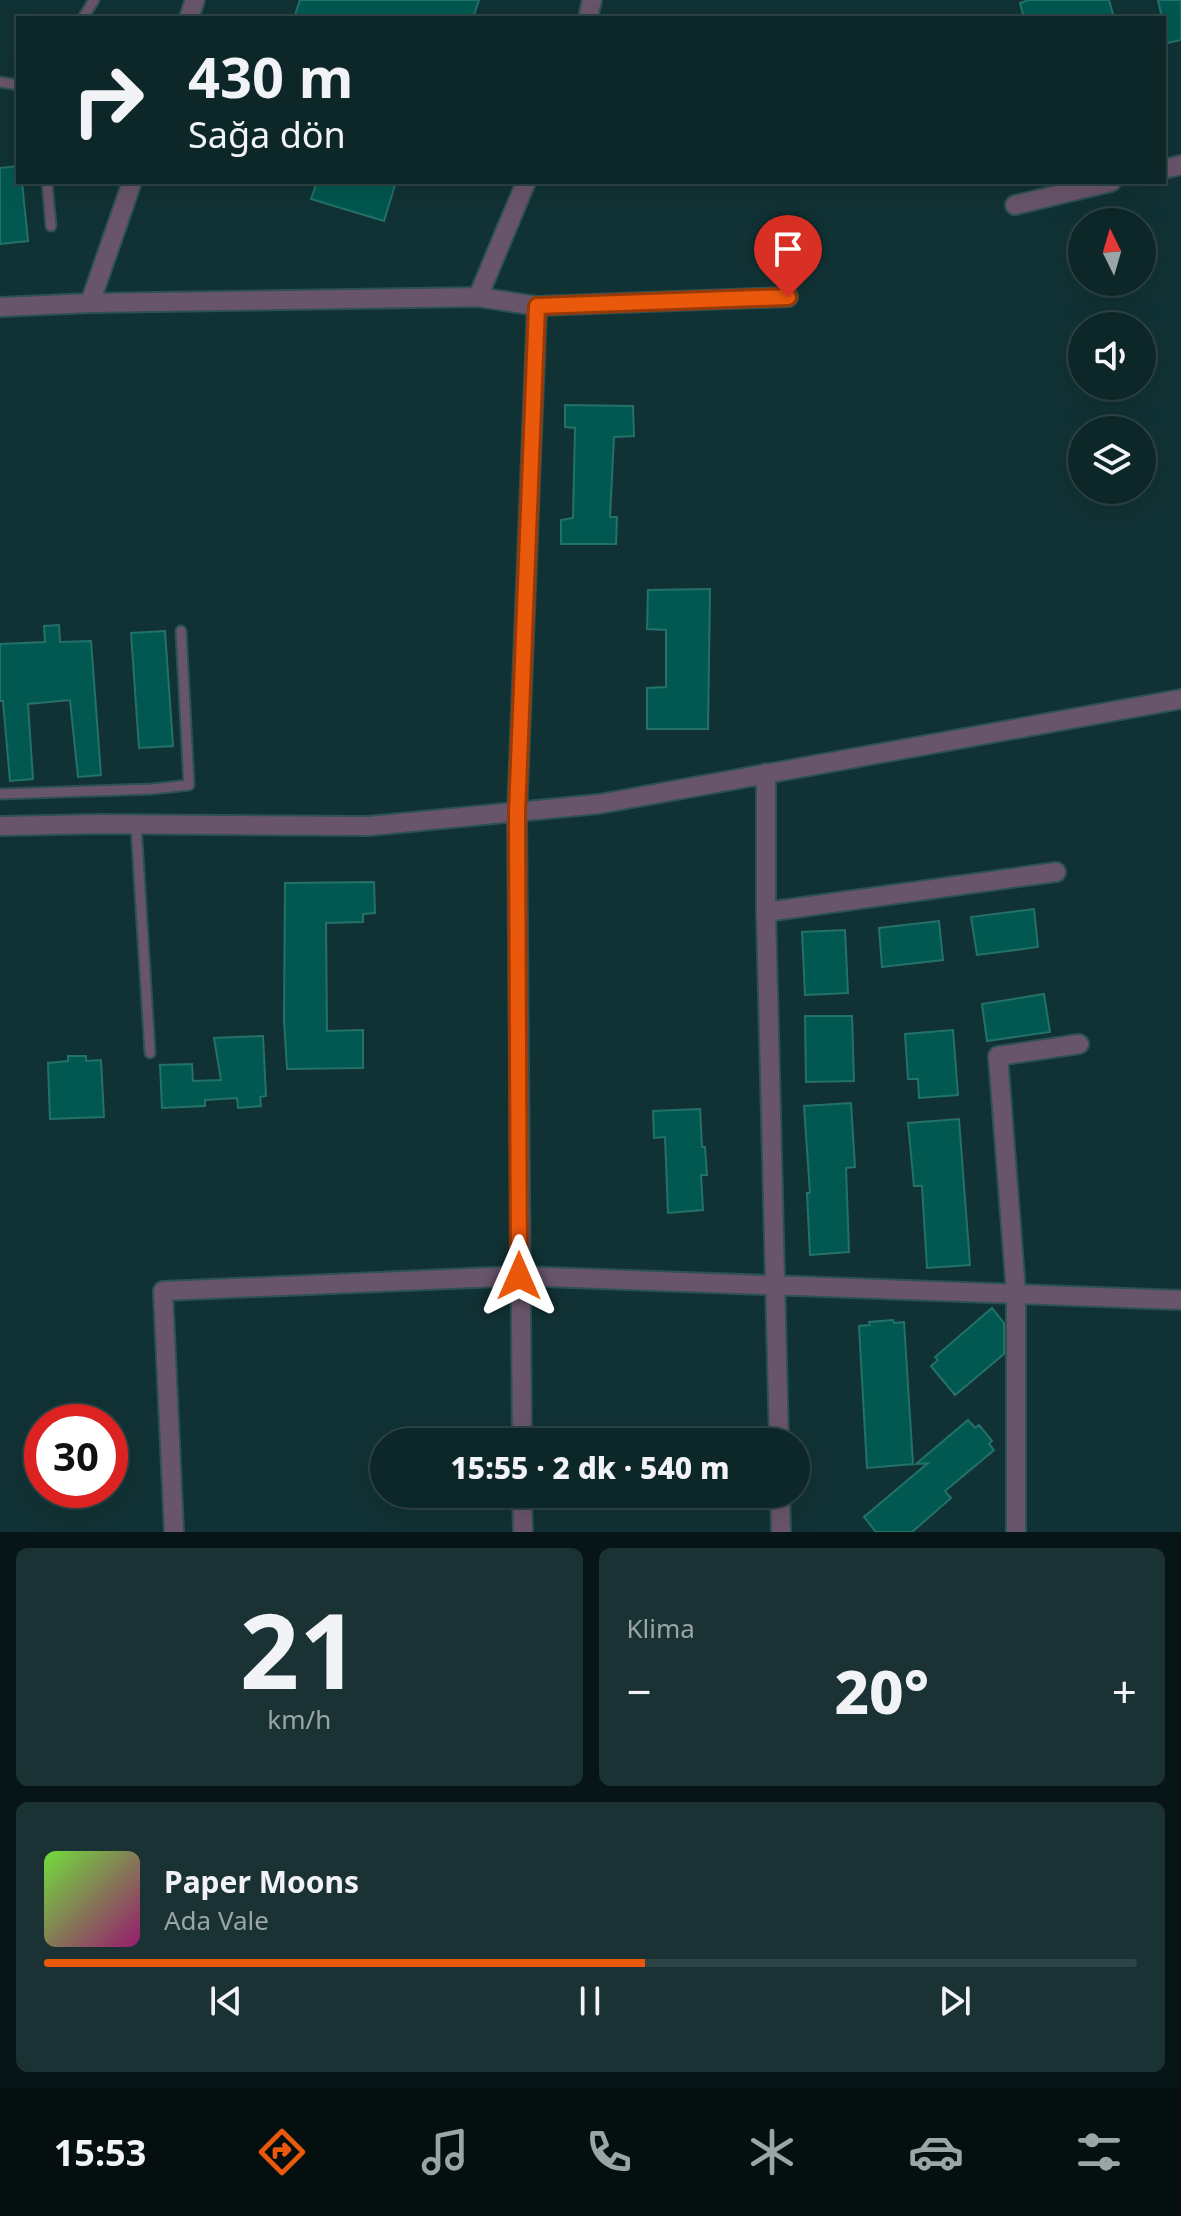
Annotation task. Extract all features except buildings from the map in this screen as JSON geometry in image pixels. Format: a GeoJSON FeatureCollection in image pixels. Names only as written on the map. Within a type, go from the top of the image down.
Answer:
{"type":"FeatureCollection","features":[{"type":"Feature","properties":{"kind":"street"},"geometry":{"type":"LineString","coordinates":[[90,303],[131,184]]}},
{"type":"Feature","properties":{"kind":"street"},"geometry":{"type":"LineString","coordinates":[[478,297],[525,184]]}},
{"type":"Feature","properties":{"kind":"street"},"geometry":{"type":"LineString","coordinates":[[1015,205],[1103,184]]}},
{"type":"Feature","properties":{"kind":"street"},"geometry":{"type":"LineString","coordinates":[[0,307],[478,297],[537,306],[788,297]]}},
{"type":"Feature","properties":{"kind":"street"},"geometry":{"type":"LineString","coordinates":[[522,1428],[517,813],[537,306]]}},
{"type":"Feature","properties":{"kind":"street"},"geometry":{"type":"LineString","coordinates":[[0,826],[369,826],[517,813],[599,804],[1181,699]]}},
{"type":"Feature","properties":{"kind":"street"},"geometry":{"type":"LineString","coordinates":[[766,773],[766,912],[779,1428]]}},
{"type":"Feature","properties":{"kind":"street"},"geometry":{"type":"LineString","coordinates":[[766,912],[1056,872]]}},
{"type":"Feature","properties":{"kind":"street"},"geometry":{"type":"LineString","coordinates":[[1016,1532],[1016,1292],[998,1056],[1079,1044]]}},
{"type":"Feature","properties":{"kind":"street"},"geometry":{"type":"LineString","coordinates":[[174,1532],[163,1291],[519,1276],[1181,1300]]}},
{"type":"Feature","properties":{"kind":"street"},"geometry":{"type":"LineString","coordinates":[[522,1508],[523,1532]]}},
{"type":"Feature","properties":{"kind":"street"},"geometry":{"type":"LineString","coordinates":[[780,1508],[781,1532]]}},
{"type":"Feature","properties":{"kind":"lane"},"geometry":{"type":"LineString","coordinates":[[47,184],[51,226]]}},
{"type":"Feature","properties":{"kind":"lane"},"geometry":{"type":"LineString","coordinates":[[0,794],[189,785],[181,631]]}},
{"type":"Feature","properties":{"kind":"lane"},"geometry":{"type":"LineString","coordinates":[[136,825],[150,1053]]}},
{"type":"Feature","properties":{"kind":"route"},"geometry":{"type":"LineString","coordinates":[[519,1276],[517,813],[537,306],[788,297]]}}]}
